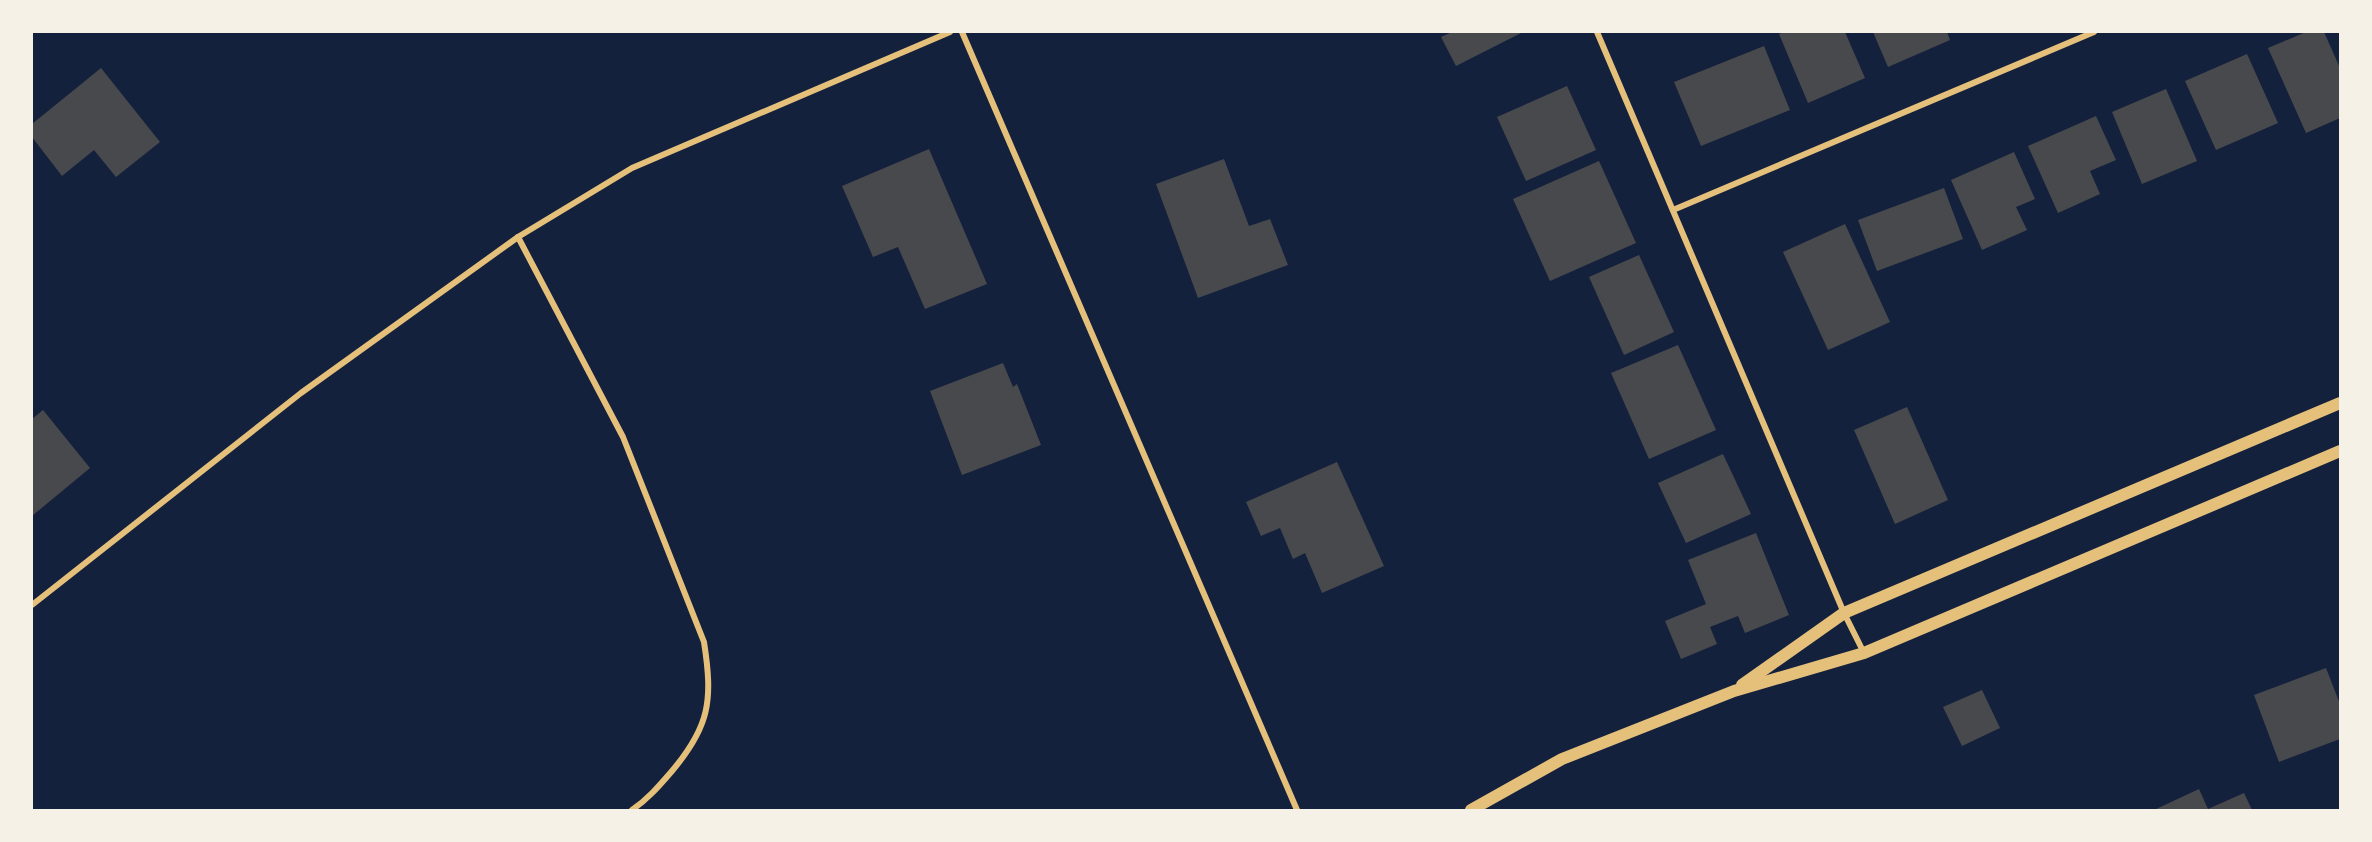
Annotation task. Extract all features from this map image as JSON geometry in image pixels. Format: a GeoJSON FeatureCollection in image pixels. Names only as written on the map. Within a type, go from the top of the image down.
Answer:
{"type":"FeatureCollection","features":[{"type":"Feature","properties":{"kind":"main road"},"geometry":{"type":"LineString","coordinates":[[1734,692],[1844,612],[2340,403]]}},
{"type":"Feature","properties":{"kind":"main road"},"geometry":{"type":"LineString","coordinates":[[1471,810],[1562,759],[1734,692],[1864,652],[2340,451]]}},
{"type":"Feature","properties":{"kind":"street"},"geometry":{"type":"LineString","coordinates":[[32,605],[301,393],[518,237],[632,168],[950,32]]}},
{"type":"Feature","properties":{"kind":"street"},"geometry":{"type":"LineString","coordinates":[[962,32],[1297,810]]}},
{"type":"Feature","properties":{"kind":"street"},"geometry":{"type":"LineString","coordinates":[[1597,32],[1844,612],[1864,652]]}},
{"type":"Feature","properties":{"kind":"street"},"geometry":{"type":"LineString","coordinates":[[1673,210],[2094,32]]}},
{"type":"Feature","properties":{"kind":"street"},"geometry":{"type":"LineString","coordinates":[[518,237],[623,437],[704,642],[709,676],[707,708],[694,745],[650,797],[632,810]]}},
{"type":"Feature","properties":{"kind":"building"},"geometry":{"type":"Polygon","coordinates":[[[1452,32],[1523,32],[1456,66],[1441,37],[1452,32]]]}},
{"type":"Feature","properties":{"kind":"building"},"geometry":{"type":"Polygon","coordinates":[[[1784,32],[1845,32],[1865,78],[1808,103],[1779,34],[1784,32]]]}},
{"type":"Feature","properties":{"kind":"building"},"geometry":{"type":"Polygon","coordinates":[[[1873,32],[1947,32],[1950,40],[1888,67],[1873,32]]]}},
{"type":"Feature","properties":{"kind":"building"},"geometry":{"type":"Polygon","coordinates":[[[2306,32],[2324,32],[2340,68],[2340,118],[2306,133],[2268,48],[2306,32]]]}},
{"type":"Feature","properties":{"kind":"building"},"geometry":{"type":"Polygon","coordinates":[[[1764,46],[1790,110],[1701,146],[1674,82],[1764,46]]]}},
{"type":"Feature","properties":{"kind":"building"},"geometry":{"type":"Polygon","coordinates":[[[2247,54],[2278,123],[2216,150],[2185,81],[2247,54]]]}},
{"type":"Feature","properties":{"kind":"building"},"geometry":{"type":"Polygon","coordinates":[[[101,68],[160,142],[116,177],[94,150],[62,176],[32,137],[32,124],[101,68]]]}},
{"type":"Feature","properties":{"kind":"building"},"geometry":{"type":"Polygon","coordinates":[[[1567,86],[1596,150],[1526,181],[1497,117],[1567,86]]]}},
{"type":"Feature","properties":{"kind":"building"},"geometry":{"type":"Polygon","coordinates":[[[2166,89],[2197,161],[2142,184],[2112,112],[2166,89]]]}},
{"type":"Feature","properties":{"kind":"building"},"geometry":{"type":"Polygon","coordinates":[[[2096,116],[2116,160],[2090,171],[2100,194],[2058,213],[2028,146],[2096,116]]]}},
{"type":"Feature","properties":{"kind":"building"},"geometry":{"type":"Polygon","coordinates":[[[929,149],[987,284],[925,309],[898,247],[873,257],[842,186],[929,149]]]}},
{"type":"Feature","properties":{"kind":"building"},"geometry":{"type":"Polygon","coordinates":[[[2014,152],[2035,199],[2016,207],[2027,230],[1982,250],[1951,180],[2014,152]]]}},
{"type":"Feature","properties":{"kind":"building"},"geometry":{"type":"Polygon","coordinates":[[[1224,159],[1249,226],[1270,219],[1288,265],[1198,298],[1156,184],[1224,159]]]}},
{"type":"Feature","properties":{"kind":"building"},"geometry":{"type":"Polygon","coordinates":[[[1599,161],[1636,243],[1550,281],[1513,199],[1599,161]]]}},
{"type":"Feature","properties":{"kind":"building"},"geometry":{"type":"Polygon","coordinates":[[[1944,188],[1963,239],[1877,271],[1858,220],[1944,188]]]}},
{"type":"Feature","properties":{"kind":"building"},"geometry":{"type":"Polygon","coordinates":[[[1845,224],[1890,322],[1828,350],[1783,252],[1845,224]]]}},
{"type":"Feature","properties":{"kind":"building"},"geometry":{"type":"Polygon","coordinates":[[[1639,255],[1674,332],[1624,355],[1589,277],[1639,255]]]}},
{"type":"Feature","properties":{"kind":"building"},"geometry":{"type":"Polygon","coordinates":[[[1678,345],[1716,430],[1649,459],[1611,373],[1678,345]]]}},
{"type":"Feature","properties":{"kind":"building"},"geometry":{"type":"Polygon","coordinates":[[[1003,363],[1013,387],[1017,384],[1041,445],[962,475],[930,391],[1003,363]]]}},
{"type":"Feature","properties":{"kind":"building"},"geometry":{"type":"Polygon","coordinates":[[[1907,407],[1948,500],[1895,524],[1854,430],[1907,407]]]}},
{"type":"Feature","properties":{"kind":"building"},"geometry":{"type":"Polygon","coordinates":[[[43,410],[90,468],[32,516],[32,419],[43,410]]]}},
{"type":"Feature","properties":{"kind":"building"},"geometry":{"type":"Polygon","coordinates":[[[1723,454],[1751,514],[1686,543],[1658,483],[1723,454]]]}},
{"type":"Feature","properties":{"kind":"building"},"geometry":{"type":"Polygon","coordinates":[[[1337,462],[1384,566],[1322,593],[1305,553],[1293,559],[1280,528],[1261,536],[1246,502],[1337,462]]]}},
{"type":"Feature","properties":{"kind":"building"},"geometry":{"type":"Polygon","coordinates":[[[1756,533],[1789,615],[1745,633],[1738,616],[1710,627],[1717,644],[1681,659],[1665,621],[1706,604],[1688,560],[1756,533]]]}},
{"type":"Feature","properties":{"kind":"building"},"geometry":{"type":"Polygon","coordinates":[[[2326,668],[2340,704],[2340,739],[2279,762],[2254,695],[2326,668]]]}},
{"type":"Feature","properties":{"kind":"building"},"geometry":{"type":"Polygon","coordinates":[[[1982,690],[2000,728],[1962,746],[1943,707],[1982,690]]]}},
{"type":"Feature","properties":{"kind":"building"},"geometry":{"type":"Polygon","coordinates":[[[2199,789],[2208,809],[2244,793],[2252,810],[2154,810],[2199,789]]]}}]}
